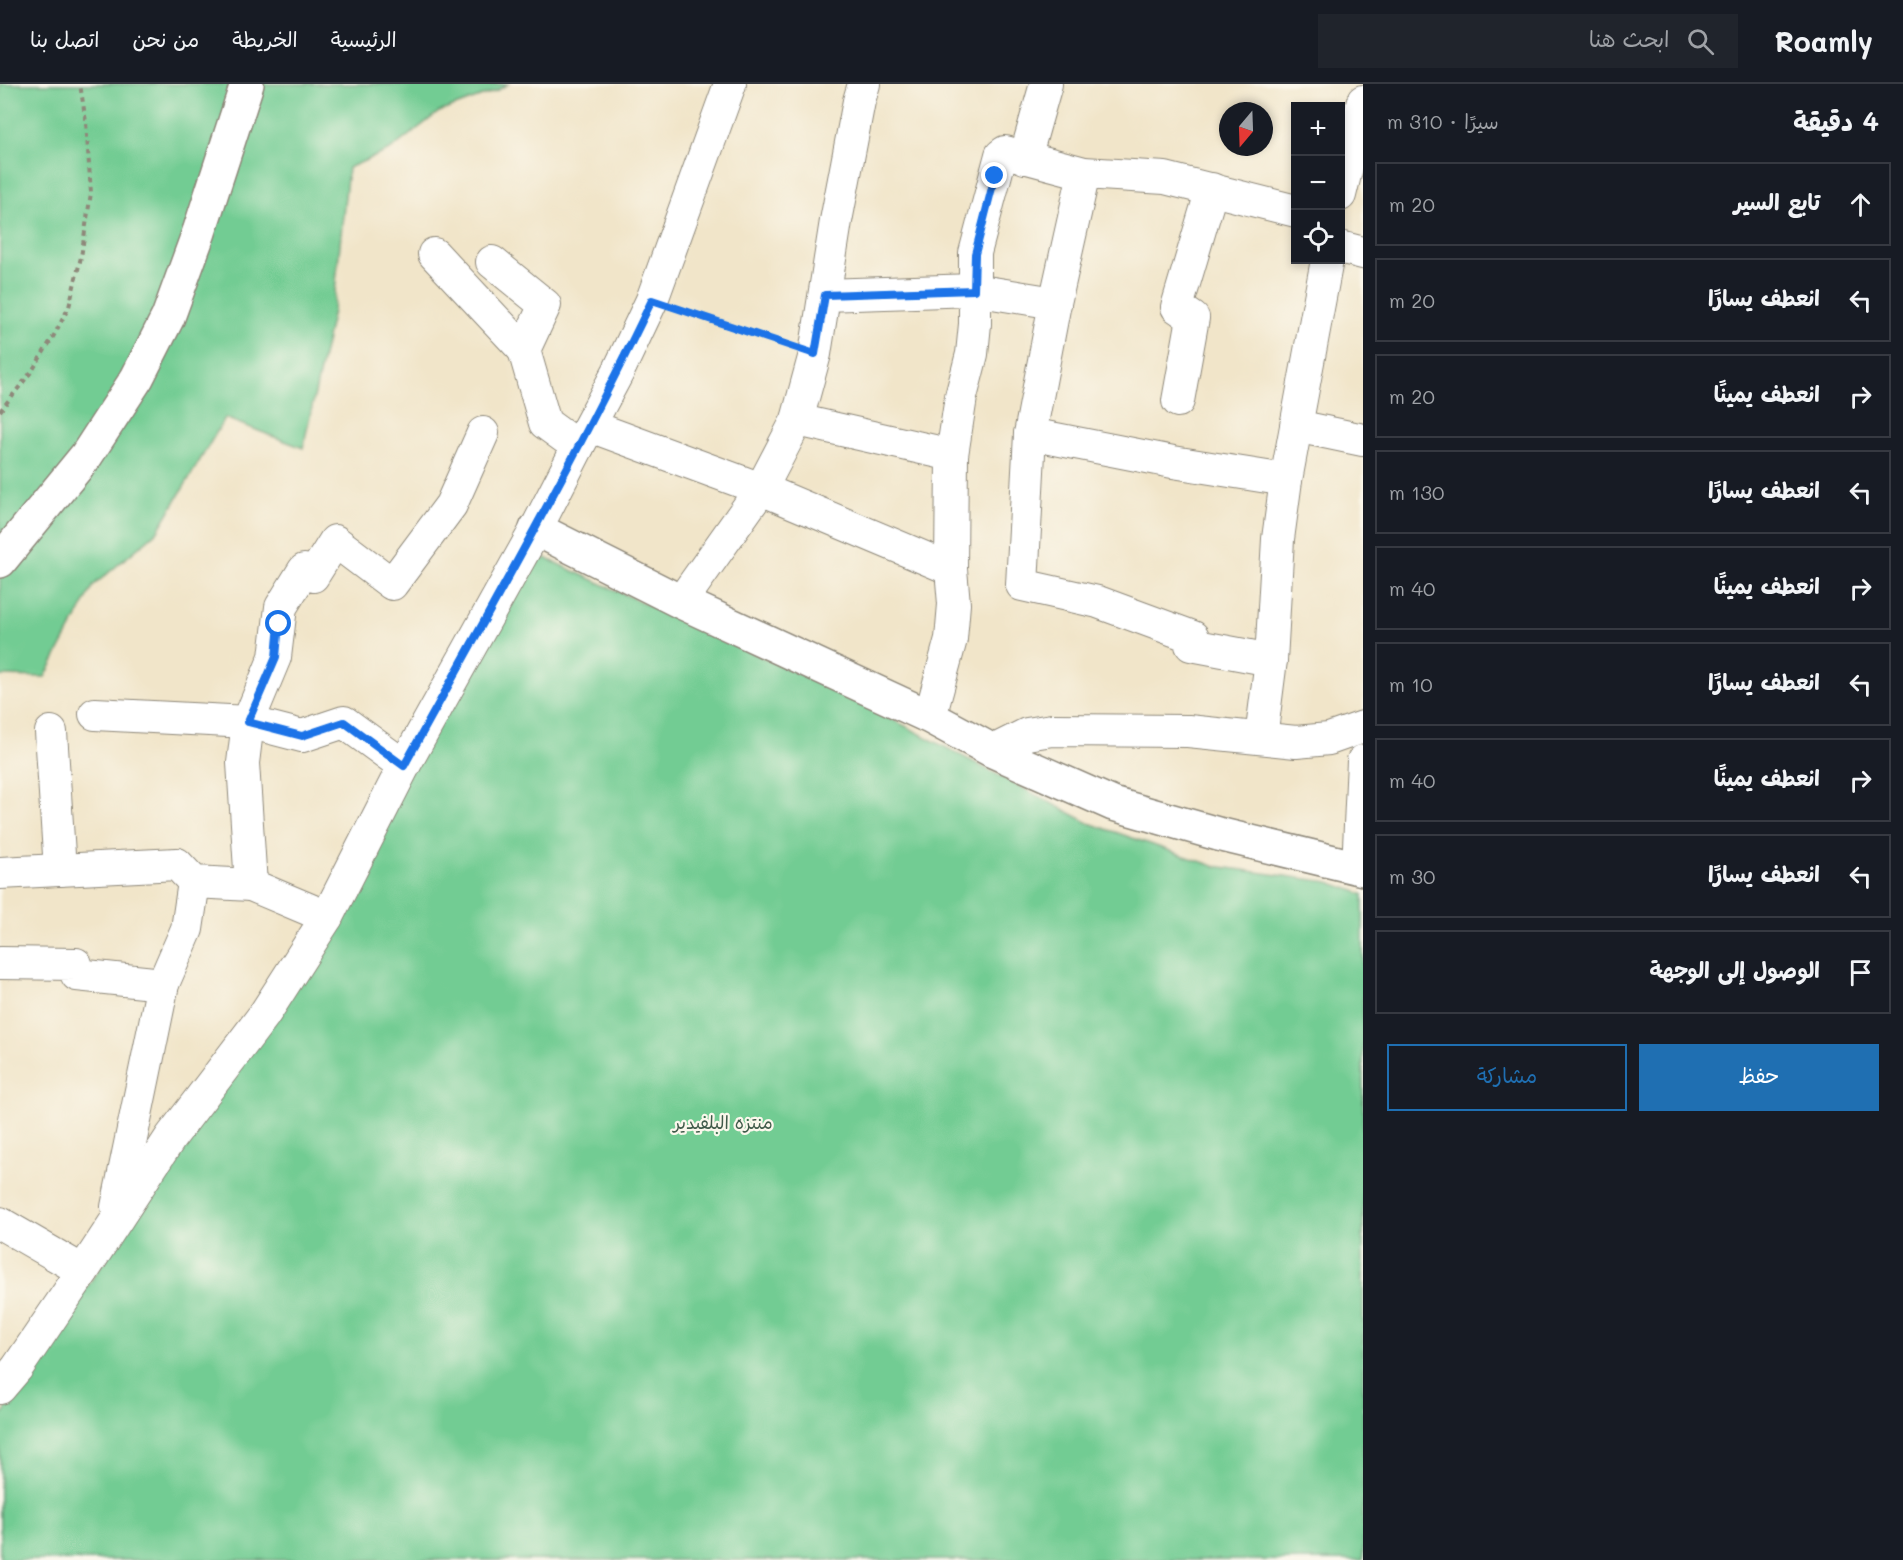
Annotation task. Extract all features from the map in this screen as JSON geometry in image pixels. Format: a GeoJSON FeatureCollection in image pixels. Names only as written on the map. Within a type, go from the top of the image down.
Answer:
{"type":"FeatureCollection","features":[{"type":"Feature","properties":{"kind":"street"},"geometry":{"type":"LineString","coordinates":[[0,561],[86,456],[137,378],[168,317],[199,232],[247,84]]}},
{"type":"Feature","properties":{"kind":"street"},"geometry":{"type":"LineString","coordinates":[[0,1388],[17,1368],[171,1137],[264,1015],[327,916],[404,766],[536,529],[652,300],[730,84]]}},
{"type":"Feature","properties":{"kind":"street"},"geometry":{"type":"LineString","coordinates":[[681,602],[761,489],[797,420],[815,354],[840,200],[864,84]]}},
{"type":"Feature","properties":{"kind":"street"},"geometry":{"type":"LineString","coordinates":[[1025,158],[1046,84]]}},
{"type":"Feature","properties":{"kind":"street"},"geometry":{"type":"LineString","coordinates":[[1345,178],[1363,101]]}},
{"type":"Feature","properties":{"kind":"street"},"geometry":{"type":"LineString","coordinates":[[930,717],[951,639],[954,604],[951,569],[952,454],[961,397],[972,354],[975,324],[975,254],[1001,155],[1005,152],[1084,173],[1166,178],[1292,210]]}},
{"type":"Feature","properties":{"kind":"street"},"geometry":{"type":"LineString","coordinates":[[1084,173],[1055,303],[1030,434],[1022,585],[1098,602],[1193,637],[1191,645],[1271,660]]}},
{"type":"Feature","properties":{"kind":"street"},"geometry":{"type":"LineString","coordinates":[[1178,401],[1193,318],[1178,307],[1212,189]]}},
{"type":"Feature","properties":{"kind":"street"},"geometry":{"type":"LineString","coordinates":[[1345,248],[1363,253]]}},
{"type":"Feature","properties":{"kind":"street"},"geometry":{"type":"LineString","coordinates":[[434,254],[524,350],[545,423],[761,489],[951,569]]}},
{"type":"Feature","properties":{"kind":"street"},"geometry":{"type":"LineString","coordinates":[[492,262],[545,305],[524,350]]}},
{"type":"Feature","properties":{"kind":"street"},"geometry":{"type":"LineString","coordinates":[[1261,738],[1271,660],[1278,540],[1286,480],[1326,264]]}},
{"type":"Feature","properties":{"kind":"street"},"geometry":{"type":"LineString","coordinates":[[825,295],[974,290],[1055,303]]}},
{"type":"Feature","properties":{"kind":"street"},"geometry":{"type":"LineString","coordinates":[[797,420],[952,454]]}},
{"type":"Feature","properties":{"kind":"street"},"geometry":{"type":"LineString","coordinates":[[1296,426],[1363,440]]}},
{"type":"Feature","properties":{"kind":"street"},"geometry":{"type":"LineString","coordinates":[[250,885],[243,763],[248,722],[276,657],[281,607],[304,570],[314,576],[335,541],[392,584],[451,505],[483,433]]}},
{"type":"Feature","properties":{"kind":"street"},"geometry":{"type":"LineString","coordinates":[[1030,434],[1173,462],[1286,480]]}},
{"type":"Feature","properties":{"kind":"street"},"geometry":{"type":"LineString","coordinates":[[536,529],[681,602],[930,717],[993,751],[1113,804],[1218,834],[1361,869],[1363,761]]}},
{"type":"Feature","properties":{"kind":"street"},"geometry":{"type":"LineString","coordinates":[[95,714],[248,722],[302,736],[344,722],[404,766]]}},
{"type":"Feature","properties":{"kind":"street"},"geometry":{"type":"LineString","coordinates":[[993,751],[1027,734],[1052,730],[1188,731],[1296,742],[1329,739],[1363,727]]}},
{"type":"Feature","properties":{"kind":"street"},"geometry":{"type":"LineString","coordinates":[[51,732],[60,870]]}},
{"type":"Feature","properties":{"kind":"street"},"geometry":{"type":"LineString","coordinates":[[0,873],[177,864],[194,882],[250,885],[327,916]]}},
{"type":"Feature","properties":{"kind":"street"},"geometry":{"type":"LineString","coordinates":[[114,1222],[163,984],[186,929],[194,882]]}},
{"type":"Feature","properties":{"kind":"street"},"geometry":{"type":"LineString","coordinates":[[0,963],[76,964],[77,975],[163,984]]}},
{"type":"Feature","properties":{"kind":"street"},"geometry":{"type":"LineString","coordinates":[[0,1223],[82,1271]]}},
{"type":"Feature","properties":{"kind":"path"},"geometry":{"type":"LineString","coordinates":[[0,411],[32,371],[69,307],[81,257],[91,193],[86,122],[80,84]]}},
{"type":"Feature","properties":{"kind":"path"},"geometry":{"type":"LineString","coordinates":[[652,300],[815,354]]}},
{"type":"Feature","properties":{"kind":"green space"},"geometry":{"type":"Polygon","coordinates":[[[0,84],[508,84],[496,91],[439,112],[390,150],[348,168],[333,311],[303,448],[225,418],[157,532],[94,585],[45,677],[0,676],[0,84]]]}},
{"type":"Feature","properties":{"kind":"green space","name":"منتزه البلفيدير"},"geometry":{"type":"Polygon","coordinates":[[[534,553],[854,699],[1089,823],[1214,866],[1329,882],[1363,894],[1363,1560],[0,1560],[0,1418],[181,1145],[534,553]]]}},
{"type":"Feature","properties":{"kind":"route"},"geometry":{"type":"LineString","coordinates":[[279,624],[276,657],[248,722],[302,736],[344,722],[404,766],[536,529],[618,372],[652,300],[815,354],[825,295],[974,290],[975,254],[995,176]]}}]}
